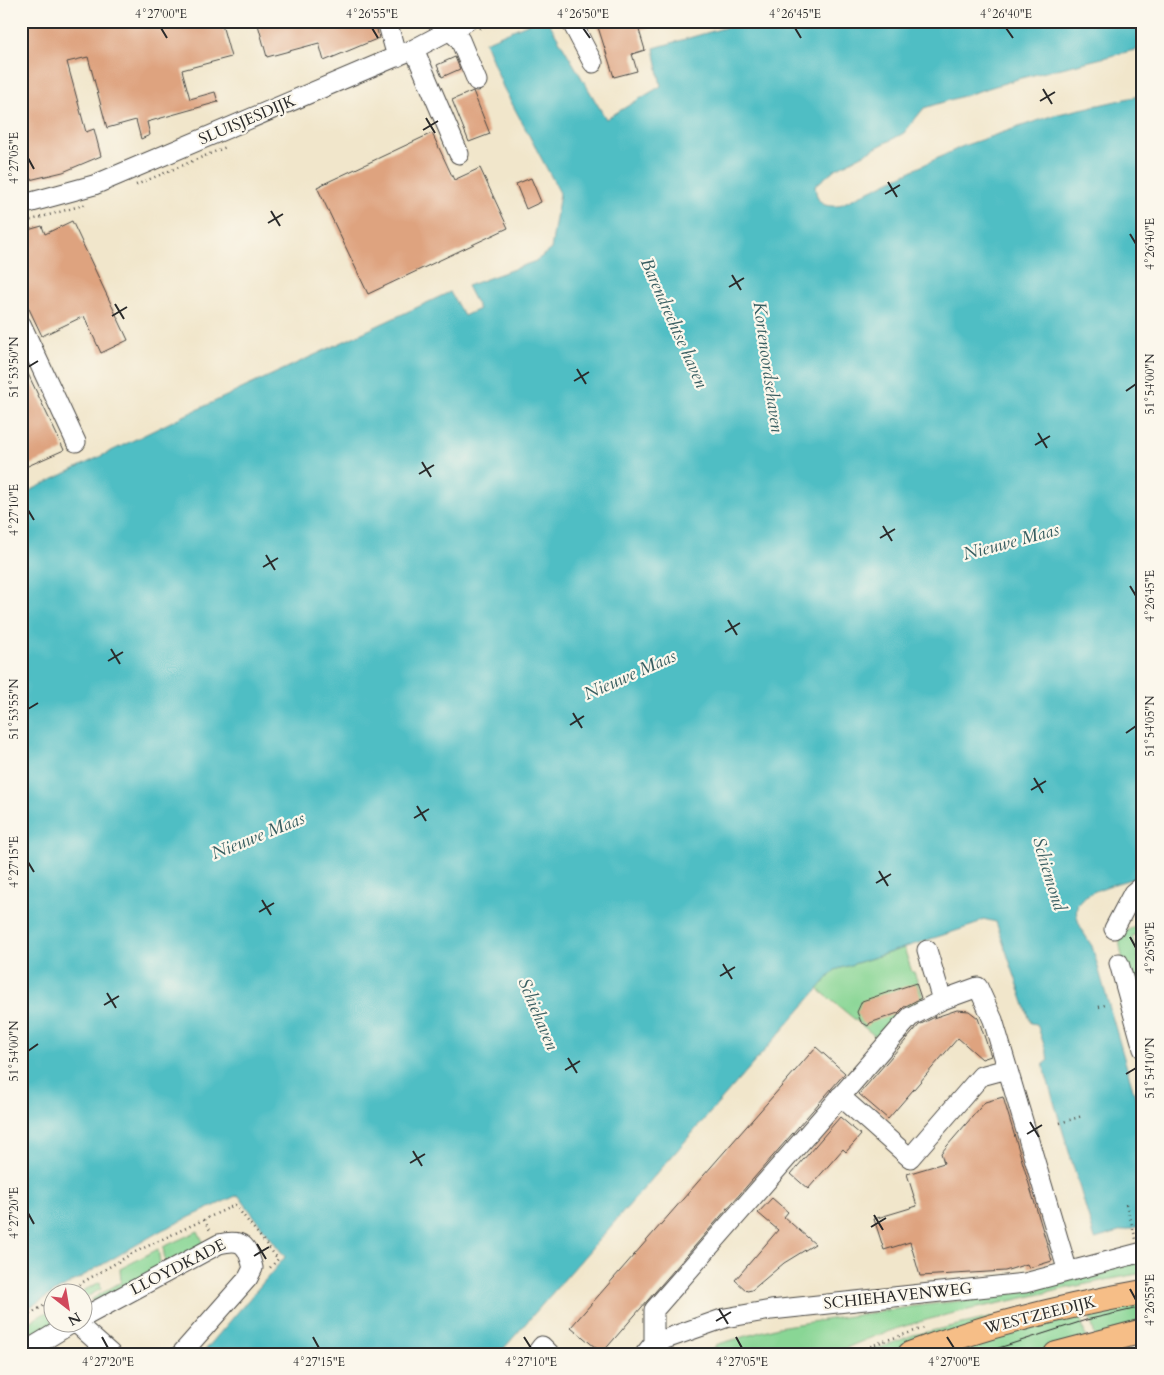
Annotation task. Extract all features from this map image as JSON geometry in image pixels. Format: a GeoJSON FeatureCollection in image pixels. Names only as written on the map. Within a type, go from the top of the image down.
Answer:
{"type":"FeatureCollection","features":[{"type":"Feature","properties":{"kind":"main road","name":"WESTZEEDIJK"},"geometry":{"type":"LineString","coordinates":[[910,1354],[999,1324],[1143,1292]]}},
{"type":"Feature","properties":{"kind":"main road"},"geometry":{"type":"LineString","coordinates":[[1056,1354],[1143,1331]]}},
{"type":"Feature","properties":{"kind":"street"},"geometry":{"type":"LineString","coordinates":[[387,21],[459,154]]}},
{"type":"Feature","properties":{"kind":"street","name":"SLUISJESDIJK"},"geometry":{"type":"LineString","coordinates":[[21,205],[94,185],[405,53],[467,21]]}},
{"type":"Feature","properties":{"kind":"street"},"geometry":{"type":"LineString","coordinates":[[571,21],[593,63]]}},
{"type":"Feature","properties":{"kind":"street"},"geometry":{"type":"LineString","coordinates":[[450,31],[460,40],[477,80]]}},
{"type":"Feature","properties":{"kind":"street"},"geometry":{"type":"LineString","coordinates":[[21,324],[76,442]]}},
{"type":"Feature","properties":{"kind":"street"},"geometry":{"type":"LineString","coordinates":[[1114,929],[1133,893],[1143,885]]}},
{"type":"Feature","properties":{"kind":"street"},"geometry":{"type":"LineString","coordinates":[[927,950],[942,1000]]}},
{"type":"Feature","properties":{"kind":"street"},"geometry":{"type":"LineString","coordinates":[[1119,963],[1143,1049]]}},
{"type":"Feature","properties":{"kind":"street"},"geometry":{"type":"LineString","coordinates":[[650,1349],[654,1310],[910,1017],[942,1000],[978,986],[993,1020],[1068,1272]]}},
{"type":"Feature","properties":{"kind":"street"},"geometry":{"type":"LineString","coordinates":[[840,1096],[910,1158],[981,1076],[1007,1069]]}},
{"type":"Feature","properties":{"kind":"street","name":"LLOYDKADE"},"geometry":{"type":"LineString","coordinates":[[92,1313],[219,1244],[233,1240],[239,1242],[245,1247],[253,1268],[248,1278],[184,1344]]}},
{"type":"Feature","properties":{"kind":"street","name":"SCHIEHAVENWEG"},"geometry":{"type":"LineString","coordinates":[[650,1349],[725,1318],[771,1310],[1025,1283],[1143,1252]]}},
{"type":"Feature","properties":{"kind":"street"},"geometry":{"type":"LineString","coordinates":[[21,1354],[58,1332]]}},
{"type":"Feature","properties":{"kind":"street"},"geometry":{"type":"LineString","coordinates":[[87,1332],[112,1354]]}},
{"type":"Feature","properties":{"kind":"path"},"geometry":{"type":"LineString","coordinates":[[1099,1007],[1108,1004]]}},
{"type":"Feature","properties":{"kind":"path"},"geometry":{"type":"LineString","coordinates":[[1060,1123],[1082,1116]]}},
{"type":"Feature","properties":{"kind":"path"},"geometry":{"type":"LineString","coordinates":[[1126,1204],[1135,1234]]}},
{"type":"Feature","properties":{"kind":"path","name":"LLOYDKADE"},"geometry":{"type":"LineString","coordinates":[[83,1282],[133,1253],[222,1212]]}},
{"type":"Feature","properties":{"kind":"path"},"geometry":{"type":"LineString","coordinates":[[21,1319],[42,1307]]}},
{"type":"Feature","properties":{"kind":"green space"},"geometry":{"type":"Polygon","coordinates":[[[1143,924],[1143,933],[1132,936],[1143,974],[1143,992],[1140,992],[1139,988],[1131,989],[1122,956],[1120,939],[1130,929],[1143,924]]]}},
{"type":"Feature","properties":{"kind":"green space"},"geometry":{"type":"Polygon","coordinates":[[[904,948],[926,1005],[895,1016],[876,1037],[818,989],[835,970],[904,948]]]}},
{"type":"Feature","properties":{"kind":"green space"},"geometry":{"type":"Polygon","coordinates":[[[198,1231],[205,1246],[166,1267],[163,1247],[198,1231]]]}},
{"type":"Feature","properties":{"kind":"green space"},"geometry":{"type":"Polygon","coordinates":[[[158,1249],[161,1270],[94,1306],[92,1299],[121,1282],[120,1269],[158,1249]]]}},
{"type":"Feature","properties":{"kind":"green space"},"geometry":{"type":"Polygon","coordinates":[[[1143,1257],[1143,1273],[939,1317],[876,1336],[834,1354],[697,1354],[716,1347],[715,1345],[778,1327],[916,1306],[977,1299],[1048,1283],[1143,1257]]]}},
{"type":"Feature","properties":{"kind":"green space"},"geometry":{"type":"Polygon","coordinates":[[[100,1282],[101,1289],[92,1294],[92,1286],[100,1282]]]}},
{"type":"Feature","properties":{"kind":"green space"},"geometry":{"type":"Polygon","coordinates":[[[1088,1296],[931,1341],[896,1354],[864,1354],[913,1335],[1088,1296]]]}},
{"type":"Feature","properties":{"kind":"green space"},"geometry":{"type":"Polygon","coordinates":[[[1143,1299],[1143,1326],[1096,1339],[1087,1307],[1143,1299]]]}},
{"type":"Feature","properties":{"kind":"green space"},"geometry":{"type":"Polygon","coordinates":[[[1078,1309],[1087,1342],[1040,1354],[923,1354],[1078,1309]]]}},
{"type":"Feature","properties":{"kind":"green space"},"geometry":{"type":"Polygon","coordinates":[[[42,1315],[42,1332],[50,1332],[21,1348],[21,1327],[42,1315]]]}},
{"type":"Feature","properties":{"kind":"water"},"geometry":{"type":"Polygon","coordinates":[[[534,21],[548,21],[606,119],[661,86],[654,48],[748,21],[758,21],[759,25],[774,21],[1143,21],[1143,48],[1021,78],[924,108],[904,133],[834,170],[815,186],[817,196],[821,202],[828,206],[838,206],[963,146],[1054,115],[1143,95],[1143,876],[1096,891],[1080,901],[1076,911],[1081,927],[1092,946],[1143,1124],[1143,1225],[1095,1239],[1043,1065],[1049,1060],[1037,1024],[1031,1023],[996,922],[983,919],[974,925],[835,970],[499,1354],[202,1354],[285,1257],[238,1195],[162,1230],[73,1282],[42,1282],[42,1300],[21,1312],[21,495],[177,419],[450,292],[464,316],[479,309],[467,286],[536,261],[551,249],[560,193],[503,87],[485,42],[534,21]]]}},
{"type":"Feature","properties":{"kind":"building"},"geometry":{"type":"Polygon","coordinates":[[[21,21],[221,21],[231,57],[182,70],[190,99],[215,92],[218,102],[147,122],[150,135],[141,139],[136,120],[107,128],[88,57],[67,62],[86,132],[94,129],[101,156],[63,172],[21,182],[21,21]]]}},
{"type":"Feature","properties":{"kind":"building"},"geometry":{"type":"Polygon","coordinates":[[[257,21],[375,21],[379,38],[324,61],[319,43],[267,57],[257,21]]]}},
{"type":"Feature","properties":{"kind":"building"},"geometry":{"type":"Polygon","coordinates":[[[596,21],[660,21],[660,24],[639,30],[645,50],[632,54],[637,71],[614,77],[596,21]]]}},
{"type":"Feature","properties":{"kind":"building"},"geometry":{"type":"Polygon","coordinates":[[[455,57],[460,69],[442,77],[437,65],[455,57]]]}},
{"type":"Feature","properties":{"kind":"building"},"geometry":{"type":"Polygon","coordinates":[[[473,91],[490,134],[469,142],[452,100],[473,91]]]}},
{"type":"Feature","properties":{"kind":"building"},"geometry":{"type":"Polygon","coordinates":[[[432,133],[454,180],[480,168],[508,228],[368,294],[317,187],[432,133]]]}},
{"type":"Feature","properties":{"kind":"building"},"geometry":{"type":"Polygon","coordinates":[[[531,178],[541,202],[526,209],[516,184],[531,178]]]}},
{"type":"Feature","properties":{"kind":"building"},"geometry":{"type":"Polygon","coordinates":[[[72,221],[128,340],[101,353],[84,316],[42,336],[21,292],[21,232],[42,226],[45,234],[72,221]]]}},
{"type":"Feature","properties":{"kind":"building"},"geometry":{"type":"Polygon","coordinates":[[[21,359],[64,450],[21,469],[21,359]]]}},
{"type":"Feature","properties":{"kind":"building"},"geometry":{"type":"Polygon","coordinates":[[[916,983],[921,998],[904,1007],[898,1013],[870,1023],[868,1026],[861,1022],[857,1012],[862,1001],[916,983]]]}},
{"type":"Feature","properties":{"kind":"building"},"geometry":{"type":"Polygon","coordinates":[[[957,1010],[969,1011],[978,1018],[991,1056],[982,1059],[958,1038],[888,1119],[859,1094],[919,1025],[957,1010]]]}},
{"type":"Feature","properties":{"kind":"building"},"geometry":{"type":"Polygon","coordinates":[[[816,1047],[845,1073],[602,1353],[571,1327],[816,1047]]]}},
{"type":"Feature","properties":{"kind":"building"},"geometry":{"type":"Polygon","coordinates":[[[1003,1097],[1052,1261],[1029,1268],[1027,1264],[1005,1271],[920,1276],[910,1242],[884,1250],[874,1219],[917,1206],[907,1174],[944,1163],[941,1153],[985,1102],[1003,1097]]]}},
{"type":"Feature","properties":{"kind":"building"},"geometry":{"type":"Polygon","coordinates":[[[840,1117],[861,1135],[846,1152],[843,1149],[808,1189],[791,1174],[840,1117]]]}},
{"type":"Feature","properties":{"kind":"building"},"geometry":{"type":"Polygon","coordinates":[[[772,1198],[788,1212],[784,1217],[815,1244],[784,1263],[752,1290],[747,1291],[735,1280],[778,1230],[758,1213],[772,1198]]]}},
{"type":"Feature","properties":{"kind":"tram line"},"geometry":{"type":"LineString","coordinates":[[980,1354],[1086,1320],[1143,1307]]}},
{"type":"Feature","properties":{"kind":"water label","name":"Barendrechtse haven"},"geometry":{"type":"Point","coordinates":[674,323]}},
{"type":"Feature","properties":{"kind":"water label","name":"Kortenoordsehaven"},"geometry":{"type":"Point","coordinates":[768,367]}},
{"type":"Feature","properties":{"kind":"water label","name":"Nieuwe Maas"},"geometry":{"type":"Point","coordinates":[1011,542]}},
{"type":"Feature","properties":{"kind":"water label","name":"Nieuwe Maas"},"geometry":{"type":"Point","coordinates":[630,675]}},
{"type":"Feature","properties":{"kind":"water label","name":"Nieuwe Maas"},"geometry":{"type":"Point","coordinates":[258,836]}},
{"type":"Feature","properties":{"kind":"water label","name":"Schiemond"},"geometry":{"type":"Point","coordinates":[1049,874]}},
{"type":"Feature","properties":{"kind":"water label","name":"Schiehaven"},"geometry":{"type":"Point","coordinates":[538,1014]}}]}
